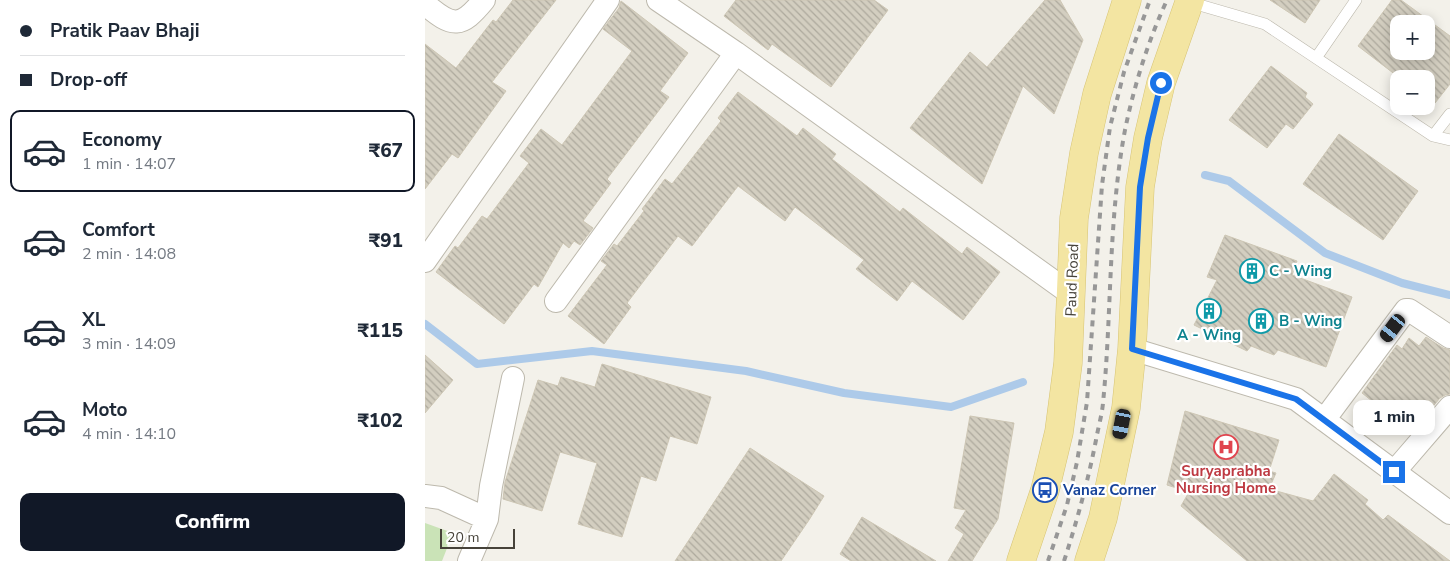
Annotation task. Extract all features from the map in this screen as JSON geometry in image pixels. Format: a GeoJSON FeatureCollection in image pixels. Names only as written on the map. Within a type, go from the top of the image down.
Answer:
{"type":"FeatureCollection","features":[{"type":"Feature","properties":{"kind":"main road","name":"Paud Road"},"geometry":{"type":"LineString","coordinates":[[1021,561],[1045,490],[1059,432],[1069,363],[1074,218],[1084,152],[1097,94],[1127,0]]}},
{"type":"Feature","properties":{"kind":"main road"},"geometry":{"type":"LineString","coordinates":[[1089,561],[1103,518],[1126,408],[1132,349],[1140,187],[1148,138],[1161,83],[1190,1]]}},
{"type":"Feature","properties":{"kind":"street"},"geometry":{"type":"LineString","coordinates":[[425,4],[439,16],[454,22],[470,18],[484,0]]}},
{"type":"Feature","properties":{"kind":"street"},"geometry":{"type":"LineString","coordinates":[[425,261],[608,0]]}},
{"type":"Feature","properties":{"kind":"street"},"geometry":{"type":"LineString","coordinates":[[658,0],[736,53],[1071,294]]}},
{"type":"Feature","properties":{"kind":"street"},"geometry":{"type":"LineString","coordinates":[[556,300],[736,53]]}},
{"type":"Feature","properties":{"kind":"street"},"geometry":{"type":"LineString","coordinates":[[1324,420],[1406,310],[1409,310],[1450,336]]}},
{"type":"Feature","properties":{"kind":"street"},"geometry":{"type":"LineString","coordinates":[[1132,349],[1296,399],[1450,513]]}},
{"type":"Feature","properties":{"kind":"street"},"geometry":{"type":"LineString","coordinates":[[469,561],[487,519],[491,486],[513,378]]}},
{"type":"Feature","properties":{"kind":"street"},"geometry":{"type":"LineString","coordinates":[[1394,472],[1450,407]]}},
{"type":"Feature","properties":{"kind":"street"},"geometry":{"type":"LineString","coordinates":[[425,496],[441,498],[487,519]]}},
{"type":"Feature","properties":{"kind":"lane"},"geometry":{"type":"LineString","coordinates":[[1316,58],[1356,0]]}},
{"type":"Feature","properties":{"kind":"lane"},"geometry":{"type":"LineString","coordinates":[[1190,1],[1265,24],[1433,136],[1450,140]]}},
{"type":"Feature","properties":{"kind":"lane"},"geometry":{"type":"LineString","coordinates":[[1433,136],[1450,114]]}},
{"type":"Feature","properties":{"kind":"green space"},"geometry":{"type":"Polygon","coordinates":[[[425,523],[453,533],[442,561],[425,561],[425,523]]]}},
{"type":"Feature","properties":{"kind":"building"},"geometry":{"type":"Polygon","coordinates":[[[513,0],[556,0],[492,82],[506,91],[458,158],[452,154],[425,189],[425,44],[456,68],[493,20],[496,22],[513,0]]]}},
{"type":"Feature","properties":{"kind":"building"},"geometry":{"type":"Polygon","coordinates":[[[736,0],[874,0],[888,10],[831,87],[772,44],[768,50],[724,16],[736,0]]]}},
{"type":"Feature","properties":{"kind":"building"},"geometry":{"type":"Polygon","coordinates":[[[1045,0],[1060,0],[1083,40],[1054,114],[1023,86],[982,184],[910,128],[970,52],[987,67],[1045,0]]]}},
{"type":"Feature","properties":{"kind":"building"},"geometry":{"type":"Polygon","coordinates":[[[1270,0],[1320,0],[1305,23],[1270,0]]]}},
{"type":"Feature","properties":{"kind":"building"},"geometry":{"type":"Polygon","coordinates":[[[1392,0],[1401,0],[1421,15],[1390,15],[1390,60],[1435,60],[1435,25],[1450,36],[1450,84],[1435,103],[1435,70],[1390,71],[1358,46],[1392,0]]]}},
{"type":"Feature","properties":{"kind":"building"},"geometry":{"type":"Polygon","coordinates":[[[621,1],[688,53],[660,91],[669,97],[607,179],[611,183],[583,221],[593,228],[580,245],[574,241],[569,248],[563,243],[538,287],[534,284],[504,324],[436,272],[455,246],[458,248],[482,216],[487,219],[529,163],[520,156],[541,129],[562,145],[632,51],[603,29],[619,8],[621,1]]]}},
{"type":"Feature","properties":{"kind":"building"},"geometry":{"type":"Polygon","coordinates":[[[1271,66],[1307,93],[1305,97],[1313,104],[1293,129],[1286,124],[1267,148],[1229,120],[1271,66]]]}},
{"type":"Feature","properties":{"kind":"building"},"geometry":{"type":"Polygon","coordinates":[[[738,92],[797,136],[803,128],[836,154],[832,159],[900,212],[903,208],[962,254],[967,247],[1000,272],[963,320],[912,281],[897,301],[856,269],[864,260],[795,207],[785,221],[738,186],[692,246],[678,236],[627,303],[631,307],[604,344],[568,316],[607,265],[601,261],[614,244],[617,246],[644,211],[642,209],[665,179],[672,184],[721,121],[718,118],[738,92]]]}},
{"type":"Feature","properties":{"kind":"building"},"geometry":{"type":"Polygon","coordinates":[[[1339,134],[1418,191],[1383,240],[1303,184],[1339,134]]]}},
{"type":"Feature","properties":{"kind":"building"},"geometry":{"type":"Polygon","coordinates":[[[1225,235],[1297,261],[1292,275],[1352,297],[1326,367],[1278,350],[1274,355],[1251,346],[1247,351],[1194,325],[1217,280],[1207,277],[1225,235]]]}},
{"type":"Feature","properties":{"kind":"building"},"geometry":{"type":"Polygon","coordinates":[[[1426,337],[1443,348],[1450,350],[1450,394],[1440,398],[1411,432],[1362,393],[1397,345],[1402,349],[1409,338],[1419,346],[1426,337]]]}},
{"type":"Feature","properties":{"kind":"building"},"geometry":{"type":"Polygon","coordinates":[[[425,355],[453,380],[425,413],[425,355]]]}},
{"type":"Feature","properties":{"kind":"building"},"geometry":{"type":"Polygon","coordinates":[[[602,364],[711,397],[697,444],[670,436],[656,481],[641,476],[622,537],[578,524],[597,463],[560,452],[542,511],[503,499],[505,482],[538,380],[558,386],[561,377],[595,387],[602,364]]]}},
{"type":"Feature","properties":{"kind":"building"},"geometry":{"type":"Polygon","coordinates":[[[1185,411],[1279,440],[1269,471],[1276,473],[1269,489],[1313,501],[1334,474],[1368,500],[1365,504],[1383,520],[1388,515],[1450,561],[1247,561],[1181,506],[1189,492],[1167,485],[1185,411]]]}},
{"type":"Feature","properties":{"kind":"building"},"geometry":{"type":"Polygon","coordinates":[[[970,416],[1014,423],[998,519],[972,561],[948,561],[964,534],[955,528],[966,510],[954,508],[970,416]]]}},
{"type":"Feature","properties":{"kind":"building"},"geometry":{"type":"Polygon","coordinates":[[[750,448],[824,496],[809,520],[781,561],[675,561],[750,448]]]}},
{"type":"Feature","properties":{"kind":"building"},"geometry":{"type":"Polygon","coordinates":[[[862,517],[936,561],[851,561],[840,554],[862,517]]]}},
{"type":"Feature","properties":{"kind":"waterway"},"geometry":{"type":"LineString","coordinates":[[1205,175],[1229,181],[1325,253],[1402,283],[1450,295]]}},
{"type":"Feature","properties":{"kind":"waterway"},"geometry":{"type":"LineString","coordinates":[[425,324],[477,364],[592,351],[746,371],[844,393],[951,407],[1023,382]]}},
{"type":"Feature","properties":{"kind":"railway"},"geometry":{"type":"LineString","coordinates":[[1048,561],[1067,505],[1077,462],[1087,402],[1102,185],[1110,127],[1124,72],[1150,0]]}},
{"type":"Feature","properties":{"kind":"railway"},"geometry":{"type":"LineString","coordinates":[[1064,561],[1086,486],[1102,408],[1106,369],[1113,232],[1125,130],[1142,64],[1167,0]]}},
{"type":"Feature","properties":{"kind":"place","name":"C - Wing"},"geometry":{"type":"Point","coordinates":[1252,271]}},
{"type":"Feature","properties":{"kind":"place","name":"A - Wing"},"geometry":{"type":"Point","coordinates":[1209,311]}},
{"type":"Feature","properties":{"kind":"place","name":"B - Wing"},"geometry":{"type":"Point","coordinates":[1261,321]}},
{"type":"Feature","properties":{"kind":"place","name":"Suryaprabha Nursing Home"},"geometry":{"type":"Point","coordinates":[1226,447]}},
{"type":"Feature","properties":{"kind":"place","name":"Vanaz Corner"},"geometry":{"type":"Point","coordinates":[1045,490]}},
{"type":"Feature","properties":{"kind":"route"},"geometry":{"type":"LineString","coordinates":[[1161,83],[1148,138],[1140,187],[1132,349],[1296,399],[1394,472]]}}]}
